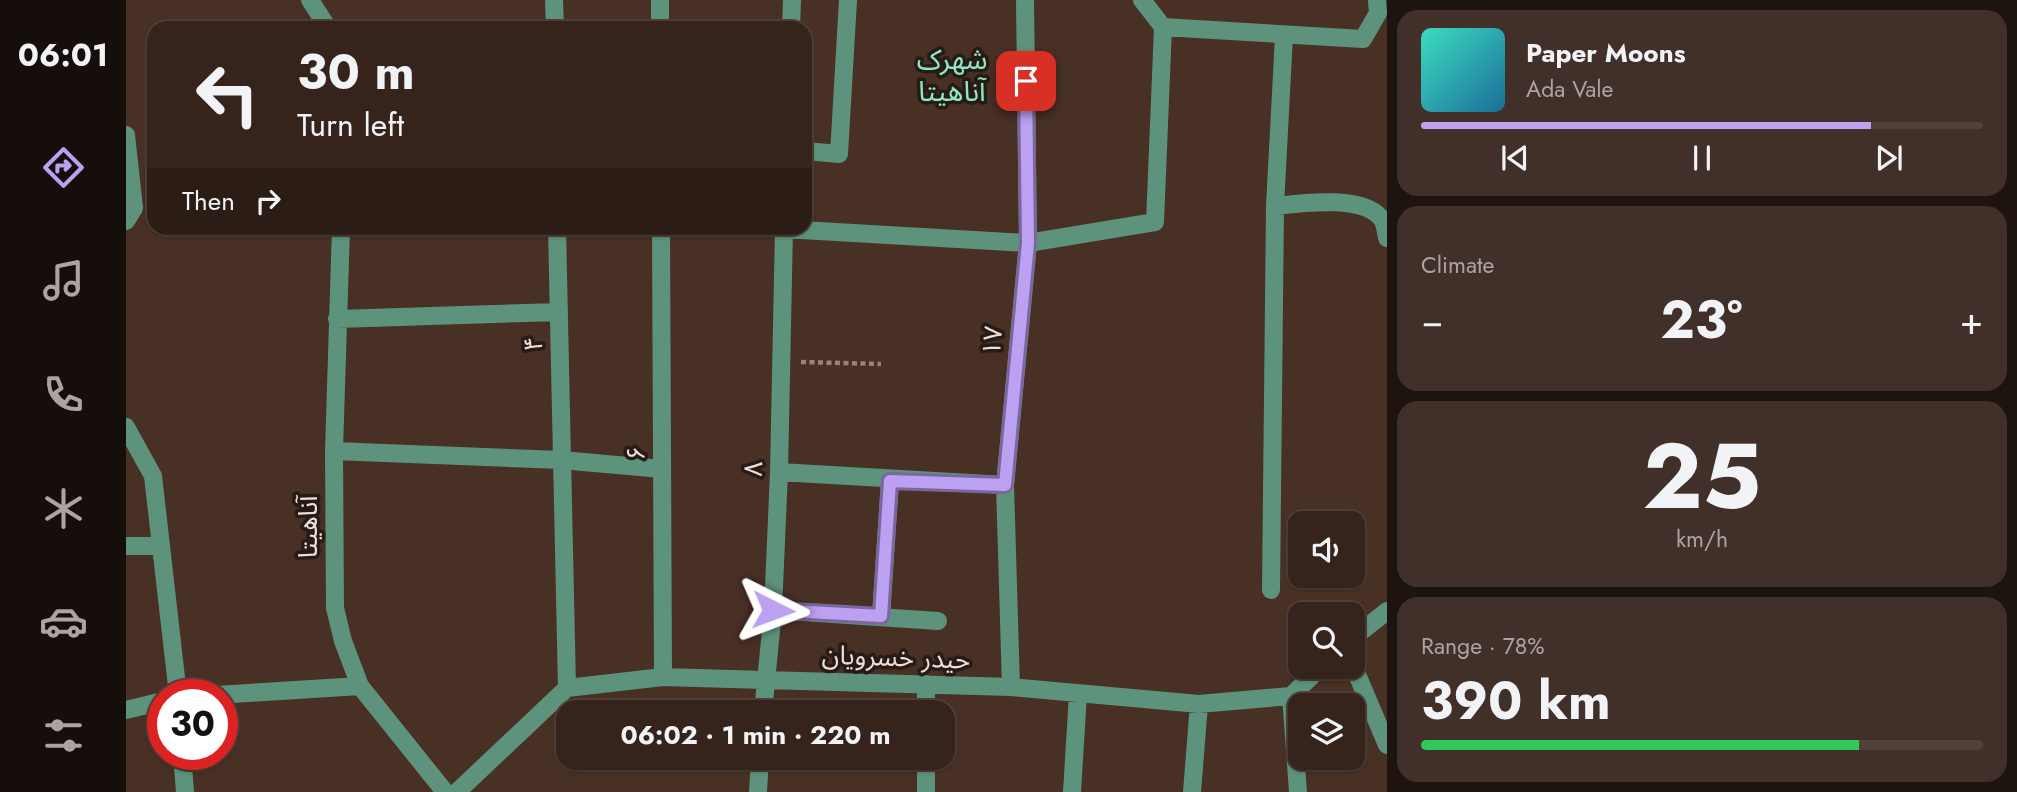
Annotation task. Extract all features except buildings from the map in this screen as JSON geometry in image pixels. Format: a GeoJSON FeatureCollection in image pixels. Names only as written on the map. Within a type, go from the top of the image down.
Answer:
{"type":"FeatureCollection","features":[{"type":"Feature","properties":{"kind":"street"},"geometry":{"type":"LineString","coordinates":[[310,0],[324,21]]}},
{"type":"Feature","properties":{"kind":"street"},"geometry":{"type":"LineString","coordinates":[[554,0],[555,21]]}},
{"type":"Feature","properties":{"kind":"street"},"geometry":{"type":"LineString","coordinates":[[660,0],[660,21]]}},
{"type":"Feature","properties":{"kind":"street"},"geometry":{"type":"LineString","coordinates":[[791,21],[792,0]]}},
{"type":"Feature","properties":{"kind":"street"},"geometry":{"type":"LineString","coordinates":[[812,152],[839,154],[848,0]]}},
{"type":"Feature","properties":{"kind":"street","name":"۱۷"},"geometry":{"type":"LineString","coordinates":[[1011,687],[1005,485],[1028,243],[1024,0]]}},
{"type":"Feature","properties":{"kind":"street"},"geometry":{"type":"LineString","coordinates":[[812,230],[1028,243],[1155,222],[1163,27],[1142,0]]}},
{"type":"Feature","properties":{"kind":"street"},"geometry":{"type":"LineString","coordinates":[[1163,27],[1363,39],[1381,9]]}},
{"type":"Feature","properties":{"kind":"street"},"geometry":{"type":"LineString","coordinates":[[1270,590],[1275,206],[1284,36]]}},
{"type":"Feature","properties":{"kind":"street"},"geometry":{"type":"LineString","coordinates":[[126,135],[134,208],[126,221]]}},
{"type":"Feature","properties":{"kind":"street"},"geometry":{"type":"LineString","coordinates":[[1275,206],[1312,201],[1347,204],[1370,211],[1382,220],[1387,238]]}},
{"type":"Feature","properties":{"kind":"street","name":"آناهیتا"},"geometry":{"type":"LineString","coordinates":[[341,235],[334,451],[335,608],[343,641],[360,686],[444,792]]}},
{"type":"Feature","properties":{"kind":"street","name":"۴"},"geometry":{"type":"LineString","coordinates":[[557,235],[567,688]]}},
{"type":"Feature","properties":{"kind":"street","name":"۶"},"geometry":{"type":"LineString","coordinates":[[661,235],[663,677]]}},
{"type":"Feature","properties":{"kind":"street","name":"۸"},"geometry":{"type":"LineString","coordinates":[[764,700],[773,610],[779,472],[784,235]]}},
{"type":"Feature","properties":{"kind":"street"},"geometry":{"type":"LineString","coordinates":[[337,320],[559,312]]}},
{"type":"Feature","properties":{"kind":"street"},"geometry":{"type":"LineString","coordinates":[[126,427],[153,476],[176,679]]}},
{"type":"Feature","properties":{"kind":"street"},"geometry":{"type":"LineString","coordinates":[[334,451],[561,460],[662,469]]}},
{"type":"Feature","properties":{"kind":"street"},"geometry":{"type":"LineString","coordinates":[[779,472],[890,481],[1005,485]]}},
{"type":"Feature","properties":{"kind":"street"},"geometry":{"type":"LineString","coordinates":[[881,616],[890,481]]}},
{"type":"Feature","properties":{"kind":"street"},"geometry":{"type":"LineString","coordinates":[[126,546],[161,546]]}},
{"type":"Feature","properties":{"kind":"street"},"geometry":{"type":"LineString","coordinates":[[773,610],[938,621]]}},
{"type":"Feature","properties":{"kind":"street"},"geometry":{"type":"LineString","coordinates":[[1365,628],[1387,611]]}},
{"type":"Feature","properties":{"kind":"street","name":"حیدر خسرویان"},"geometry":{"type":"LineString","coordinates":[[567,688],[663,677],[1011,687],[1199,704],[1288,696]]}},
{"type":"Feature","properties":{"kind":"street"},"geometry":{"type":"LineString","coordinates":[[1294,693],[1309,679]]}},
{"type":"Feature","properties":{"kind":"street"},"geometry":{"type":"LineString","coordinates":[[1359,679],[1387,745]]}},
{"type":"Feature","properties":{"kind":"street"},"geometry":{"type":"LineString","coordinates":[[926,684],[926,700]]}},
{"type":"Feature","properties":{"kind":"street"},"geometry":{"type":"LineString","coordinates":[[238,694],[360,686]]}},
{"type":"Feature","properties":{"kind":"street"},"geometry":{"type":"LineString","coordinates":[[457,792],[567,688]]}},
{"type":"Feature","properties":{"kind":"street"},"geometry":{"type":"LineString","coordinates":[[1072,792],[1078,694]]}},
{"type":"Feature","properties":{"kind":"street"},"geometry":{"type":"LineString","coordinates":[[1192,792],[1199,704]]}},
{"type":"Feature","properties":{"kind":"street"},"geometry":{"type":"LineString","coordinates":[[126,710],[147,705]]}},
{"type":"Feature","properties":{"kind":"street"},"geometry":{"type":"LineString","coordinates":[[183,770],[185,792]]}},
{"type":"Feature","properties":{"kind":"street"},"geometry":{"type":"LineString","coordinates":[[758,792],[759,770]]}},
{"type":"Feature","properties":{"kind":"street"},"geometry":{"type":"LineString","coordinates":[[926,770],[926,792]]}},
{"type":"Feature","properties":{"kind":"street"},"geometry":{"type":"LineString","coordinates":[[1296,770],[1298,792]]}},
{"type":"Feature","properties":{"kind":"path"},"geometry":{"type":"LineString","coordinates":[[781,362],[881,364]]}},
{"type":"Feature","properties":{"kind":"district","name":"شهرک آناهیتا"},"geometry":{"type":"Point","coordinates":[952,75]}},
{"type":"Feature","properties":{"kind":"route"},"geometry":{"type":"LineString","coordinates":[[773,610],[881,616],[890,481],[1005,485],[1028,243],[1026,81]]}}]}
